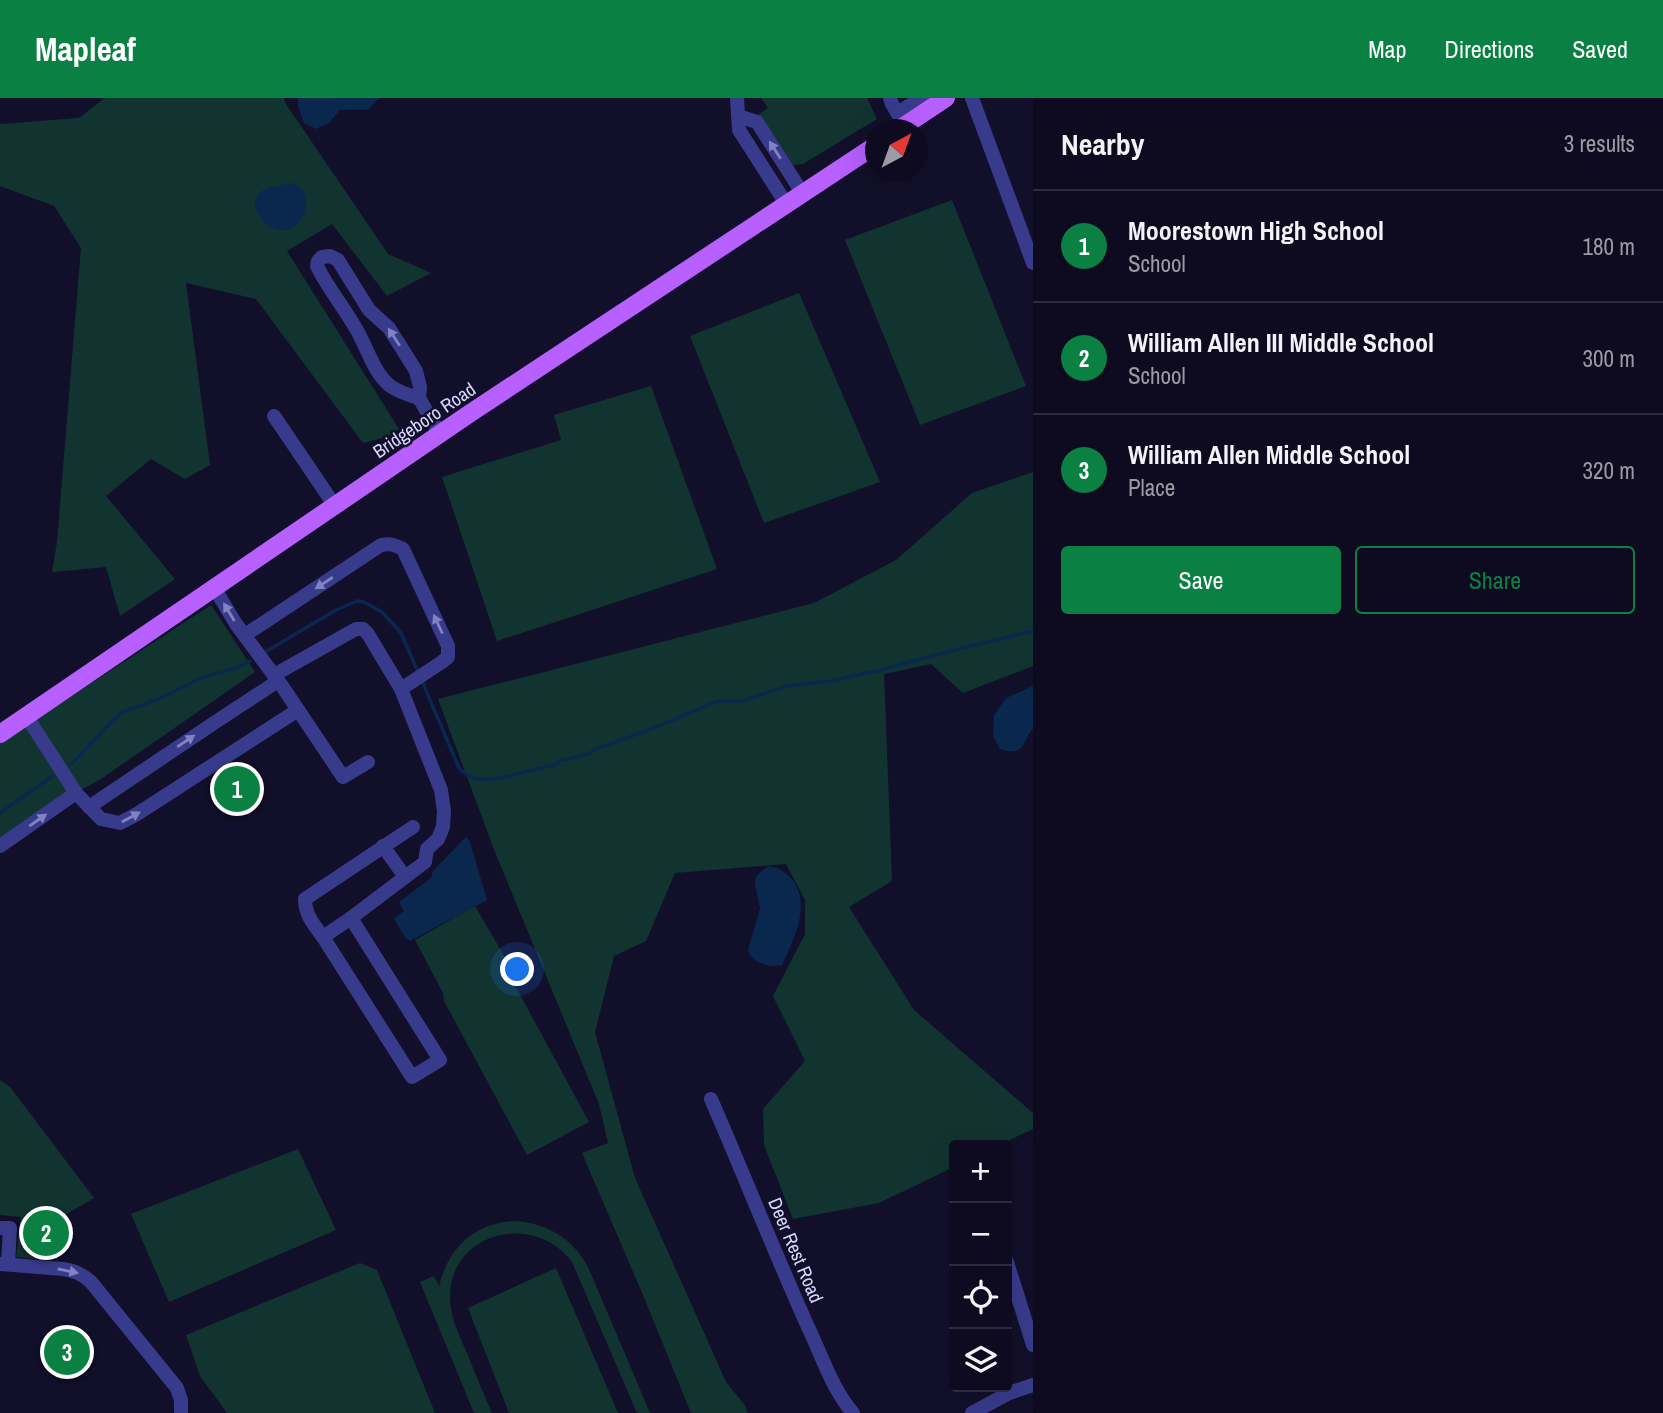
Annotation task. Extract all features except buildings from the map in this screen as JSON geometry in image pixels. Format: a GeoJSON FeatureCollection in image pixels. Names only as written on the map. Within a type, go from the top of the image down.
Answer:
{"type":"FeatureCollection","features":[{"type":"Feature","properties":{"kind":"main road"},"geometry":{"type":"LineString","coordinates":[[906,119],[946,98]]}},
{"type":"Feature","properties":{"kind":"main road","name":"Bridgeboro Road"},"geometry":{"type":"LineString","coordinates":[[0,734],[440,434],[865,152]]}},
{"type":"Feature","properties":{"kind":"street"},"geometry":{"type":"LineString","coordinates":[[737,98],[740,130],[787,205]]}},
{"type":"Feature","properties":{"kind":"street"},"geometry":{"type":"LineString","coordinates":[[890,98],[899,119]]}},
{"type":"Feature","properties":{"kind":"street"},"geometry":{"type":"LineString","coordinates":[[903,119],[922,98]]}},
{"type":"Feature","properties":{"kind":"street"},"geometry":{"type":"LineString","coordinates":[[972,98],[1033,263]]}},
{"type":"Feature","properties":{"kind":"street"},"geometry":{"type":"LineString","coordinates":[[738,116],[757,122],[803,194]]}},
{"type":"Feature","properties":{"kind":"street"},"geometry":{"type":"LineString","coordinates":[[419,398],[396,390],[382,378],[357,330],[317,266],[322,257],[330,256],[338,260],[369,310],[389,328],[416,371],[420,387],[419,398],[440,434]]}},
{"type":"Feature","properties":{"kind":"street"},"geometry":{"type":"LineString","coordinates":[[274,416],[335,506]]}},
{"type":"Feature","properties":{"kind":"street"},"geometry":{"type":"LineString","coordinates":[[244,635],[382,545],[395,545],[403,549],[448,646],[448,657],[401,689]]}},
{"type":"Feature","properties":{"kind":"street"},"geometry":{"type":"LineString","coordinates":[[215,589],[343,777],[368,762]]}},
{"type":"Feature","properties":{"kind":"street"},"geometry":{"type":"LineString","coordinates":[[89,807],[276,678],[356,629],[363,629],[401,689],[441,790],[443,827],[438,839],[427,849],[425,862],[323,937]]}},
{"type":"Feature","properties":{"kind":"street"},"geometry":{"type":"LineString","coordinates":[[26,717],[76,793],[101,819],[120,823],[298,710]]}},
{"type":"Feature","properties":{"kind":"street"},"geometry":{"type":"LineString","coordinates":[[0,846],[76,793]]}},
{"type":"Feature","properties":{"kind":"street"},"geometry":{"type":"LineString","coordinates":[[351,918],[440,1060],[412,1077],[305,909],[306,899],[413,827]]}},
{"type":"Feature","properties":{"kind":"street"},"geometry":{"type":"LineString","coordinates":[[383,846],[405,877]]}},
{"type":"Feature","properties":{"kind":"street","name":"Deer Rest Road"},"geometry":{"type":"LineString","coordinates":[[711,1099],[830,1377],[846,1406],[853,1413]]}},
{"type":"Feature","properties":{"kind":"street"},"geometry":{"type":"LineString","coordinates":[[0,1228],[10,1228],[4,1264],[74,1271],[91,1282],[177,1388],[181,1413]]}},
{"type":"Feature","properties":{"kind":"street"},"geometry":{"type":"LineString","coordinates":[[1008,1266],[1033,1346]]}},
{"type":"Feature","properties":{"kind":"street"},"geometry":{"type":"LineString","coordinates":[[972,1413],[1009,1393],[1033,1385]]}},
{"type":"Feature","properties":{"kind":"green space"},"geometry":{"type":"Polygon","coordinates":[[[105,98],[284,98],[388,254],[431,273],[387,296],[332,224],[287,251],[399,429],[387,437],[363,443],[256,299],[186,283],[210,465],[185,479],[151,459],[106,496],[175,579],[120,616],[106,567],[52,572],[57,542],[81,248],[54,206],[0,186],[0,124],[79,118],[105,98]]]}},
{"type":"Feature","properties":{"kind":"green space"},"geometry":{"type":"Polygon","coordinates":[[[761,98],[867,98],[877,119],[865,119],[865,126],[803,164],[791,165],[758,115],[768,108],[761,98]]]}},
{"type":"Feature","properties":{"kind":"green space"},"geometry":{"type":"Polygon","coordinates":[[[952,200],[1026,386],[920,425],[845,240],[952,200]]]}},
{"type":"Feature","properties":{"kind":"green space"},"geometry":{"type":"Polygon","coordinates":[[[799,293],[880,482],[764,523],[690,336],[799,293]]]}},
{"type":"Feature","properties":{"kind":"green space"},"geometry":{"type":"Polygon","coordinates":[[[651,386],[717,569],[497,641],[442,477],[561,440],[554,415],[651,386]]]}},
{"type":"Feature","properties":{"kind":"green space"},"geometry":{"type":"Polygon","coordinates":[[[1033,472],[1033,666],[963,693],[931,664],[884,674],[892,881],[849,907],[914,1010],[1033,1113],[1033,1129],[1010,1140],[949,1140],[949,1169],[879,1203],[793,1219],[764,1145],[763,1109],[805,1061],[773,996],[805,934],[805,900],[786,864],[675,873],[646,941],[614,956],[595,1032],[635,1178],[726,1382],[748,1413],[691,1413],[582,1153],[608,1143],[599,1104],[495,852],[438,699],[814,603],[896,560],[972,493],[1033,472]]]}},
{"type":"Feature","properties":{"kind":"green space"},"geometry":{"type":"Polygon","coordinates":[[[211,605],[255,672],[101,779],[42,811],[0,840],[0,743],[211,605]]]}},
{"type":"Feature","properties":{"kind":"green space"},"geometry":{"type":"Polygon","coordinates":[[[475,906],[509,964],[510,976],[589,1122],[527,1155],[444,1001],[443,993],[415,940],[475,906]]]}},
{"type":"Feature","properties":{"kind":"green space"},"geometry":{"type":"Polygon","coordinates":[[[0,1080],[10,1087],[94,1198],[46,1226],[46,1260],[16,1257],[21,1217],[0,1215],[0,1080]]]}},
{"type":"Feature","properties":{"kind":"green space"},"geometry":{"type":"Polygon","coordinates":[[[298,1149],[336,1230],[169,1302],[131,1214],[298,1149]]]}},
{"type":"Feature","properties":{"kind":"green space"},"geometry":{"type":"Polygon","coordinates":[[[514,1221],[538,1225],[559,1234],[583,1258],[650,1413],[637,1413],[572,1262],[556,1246],[537,1237],[517,1234],[497,1236],[479,1244],[464,1257],[454,1275],[450,1297],[453,1319],[492,1413],[474,1413],[420,1282],[434,1276],[439,1286],[449,1260],[465,1240],[487,1227],[514,1221]]]}},
{"type":"Feature","properties":{"kind":"green space"},"geometry":{"type":"Polygon","coordinates":[[[360,1263],[377,1270],[435,1413],[227,1413],[200,1376],[186,1335],[360,1263]]]}},
{"type":"Feature","properties":{"kind":"green space"},"geometry":{"type":"Polygon","coordinates":[[[556,1268],[618,1413],[509,1413],[468,1308],[556,1268]]]}},
{"type":"Feature","properties":{"kind":"water"},"geometry":{"type":"Polygon","coordinates":[[[298,98],[379,98],[368,110],[340,110],[329,123],[316,129],[304,123],[298,98]]]}},
{"type":"Feature","properties":{"kind":"water"},"geometry":{"type":"Polygon","coordinates":[[[289,183],[298,185],[303,191],[306,208],[298,224],[290,229],[275,229],[258,215],[255,202],[262,191],[289,183]]]}},
{"type":"Feature","properties":{"kind":"water"},"geometry":{"type":"Polygon","coordinates":[[[1033,686],[1033,729],[1019,750],[1000,749],[993,736],[994,715],[1006,698],[1033,686]]]}},
{"type":"Feature","properties":{"kind":"water"},"geometry":{"type":"Polygon","coordinates":[[[466,837],[470,842],[487,900],[410,941],[394,919],[404,911],[399,902],[431,878],[433,871],[466,837]]]}},
{"type":"Feature","properties":{"kind":"water"},"geometry":{"type":"Polygon","coordinates":[[[769,866],[789,876],[796,886],[801,908],[796,932],[782,965],[777,966],[757,961],[748,950],[760,908],[756,877],[769,866]]]}},
{"type":"Feature","properties":{"kind":"waterway"},"geometry":{"type":"LineString","coordinates":[[267,651],[336,610],[357,601],[364,602],[382,612],[401,633],[419,674]]}},
{"type":"Feature","properties":{"kind":"waterway"},"geometry":{"type":"LineString","coordinates":[[422,681],[459,768],[473,778],[492,779],[556,765],[559,761],[588,754],[718,701],[743,701],[787,686],[831,681],[881,670],[1033,631]]}},
{"type":"Feature","properties":{"kind":"waterway"},"geometry":{"type":"LineString","coordinates":[[71,764],[122,712],[159,699],[203,677],[236,668],[250,661]]}},
{"type":"Feature","properties":{"kind":"waterway"},"geometry":{"type":"LineString","coordinates":[[0,813],[53,776]]}},
{"type":"Feature","properties":{"kind":"place","name":"Moorestown High School"},"geometry":{"type":"Point","coordinates":[237,789]}},
{"type":"Feature","properties":{"kind":"place","name":"William Allen III Middle School"},"geometry":{"type":"Point","coordinates":[46,1233]}},
{"type":"Feature","properties":{"kind":"place","name":"William Allen Middle School"},"geometry":{"type":"Point","coordinates":[67,1352]}}]}
